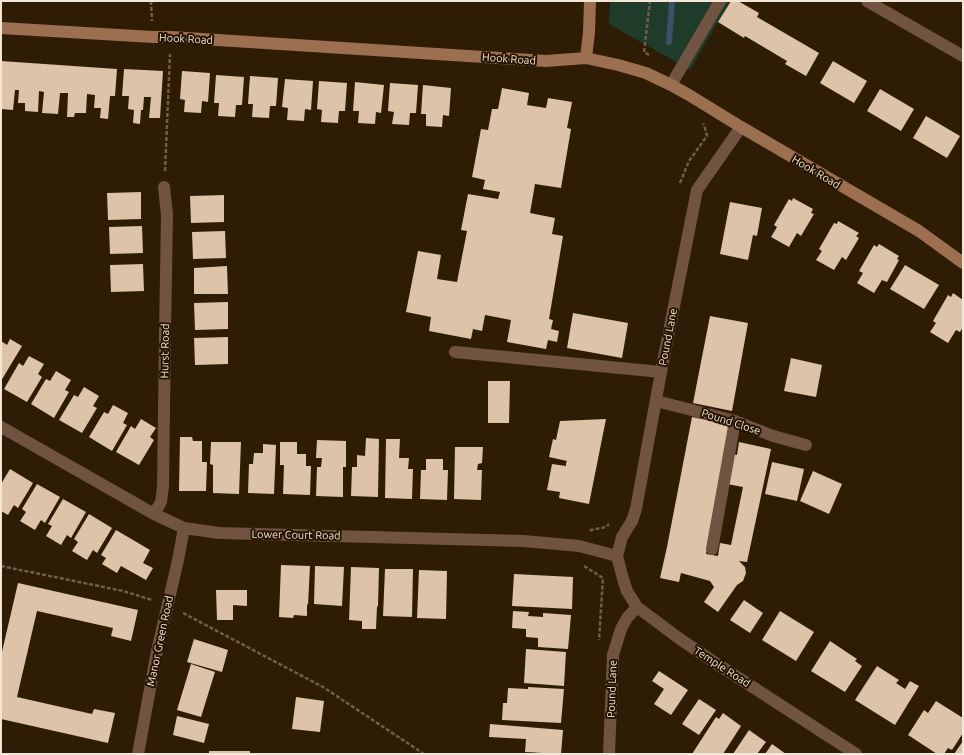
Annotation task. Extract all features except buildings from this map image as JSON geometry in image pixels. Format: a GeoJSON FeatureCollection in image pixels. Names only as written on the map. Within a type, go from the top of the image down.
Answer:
{"type":"FeatureCollection","features":[{"type":"Feature","properties":{"kind":"main road"},"geometry":{"type":"LineString","coordinates":[[586,58],[590,1]]}},
{"type":"Feature","properties":{"kind":"main road","name":"Hook Road"},"geometry":{"type":"LineString","coordinates":[[1,28],[171,37],[546,61],[586,58],[618,65],[646,73],[672,85],[919,232],[963,263]]}},
{"type":"Feature","properties":{"kind":"street"},"geometry":{"type":"LineString","coordinates":[[672,85],[720,1]]}},
{"type":"Feature","properties":{"kind":"street"},"geometry":{"type":"LineString","coordinates":[[867,1],[963,56]]}},
{"type":"Feature","properties":{"kind":"street","name":"Pound Lane"},"geometry":{"type":"LineString","coordinates":[[617,556],[622,537],[632,521],[636,509],[697,190],[741,127]]}},
{"type":"Feature","properties":{"kind":"street","name":"Hurst Road"},"geometry":{"type":"LineString","coordinates":[[154,514],[161,502],[163,487],[167,215],[164,187]]}},
{"type":"Feature","properties":{"kind":"street"},"geometry":{"type":"LineString","coordinates":[[454,352],[661,372]]}},
{"type":"Feature","properties":{"kind":"street","name":"Pound Close"},"geometry":{"type":"LineString","coordinates":[[656,401],[735,421],[773,436],[806,445]]}},
{"type":"Feature","properties":{"kind":"street"},"geometry":{"type":"LineString","coordinates":[[712,549],[735,421]]}},
{"type":"Feature","properties":{"kind":"street","name":"Lower Court Road"},"geometry":{"type":"LineString","coordinates":[[1,426],[154,514],[184,528],[219,533],[524,541],[579,546],[617,556]]}},
{"type":"Feature","properties":{"kind":"street","name":"Manor Green Road"},"geometry":{"type":"LineString","coordinates":[[138,754],[157,652],[184,528]]}},
{"type":"Feature","properties":{"kind":"street","name":"Temple Road"},"geometry":{"type":"LineString","coordinates":[[617,556],[622,579],[627,591],[637,606],[680,639],[711,660],[856,754]]}},
{"type":"Feature","properties":{"kind":"street","name":"Pound Lane"},"geometry":{"type":"LineString","coordinates":[[609,754],[613,655],[621,629],[627,618],[637,606]]}},
{"type":"Feature","properties":{"kind":"path"},"geometry":{"type":"LineString","coordinates":[[649,56],[644,52],[650,1]]}},
{"type":"Feature","properties":{"kind":"path"},"geometry":{"type":"LineString","coordinates":[[164,187],[171,37]]}},
{"type":"Feature","properties":{"kind":"path"},"geometry":{"type":"LineString","coordinates":[[591,530],[606,527],[611,522]]}},
{"type":"Feature","properties":{"kind":"path"},"geometry":{"type":"LineString","coordinates":[[581,564],[603,578],[600,612]]}},
{"type":"Feature","properties":{"kind":"path"},"geometry":{"type":"LineString","coordinates":[[1,566],[123,591],[168,605],[323,687],[424,754]]}},
{"type":"Feature","properties":{"kind":"green space"},"geometry":{"type":"Polygon","coordinates":[[[610,1],[730,1],[690,70],[609,24],[610,1]]]}},
{"type":"Feature","properties":{"kind":"waterway"},"geometry":{"type":"LineString","coordinates":[[669,42],[672,1]]}}]}
